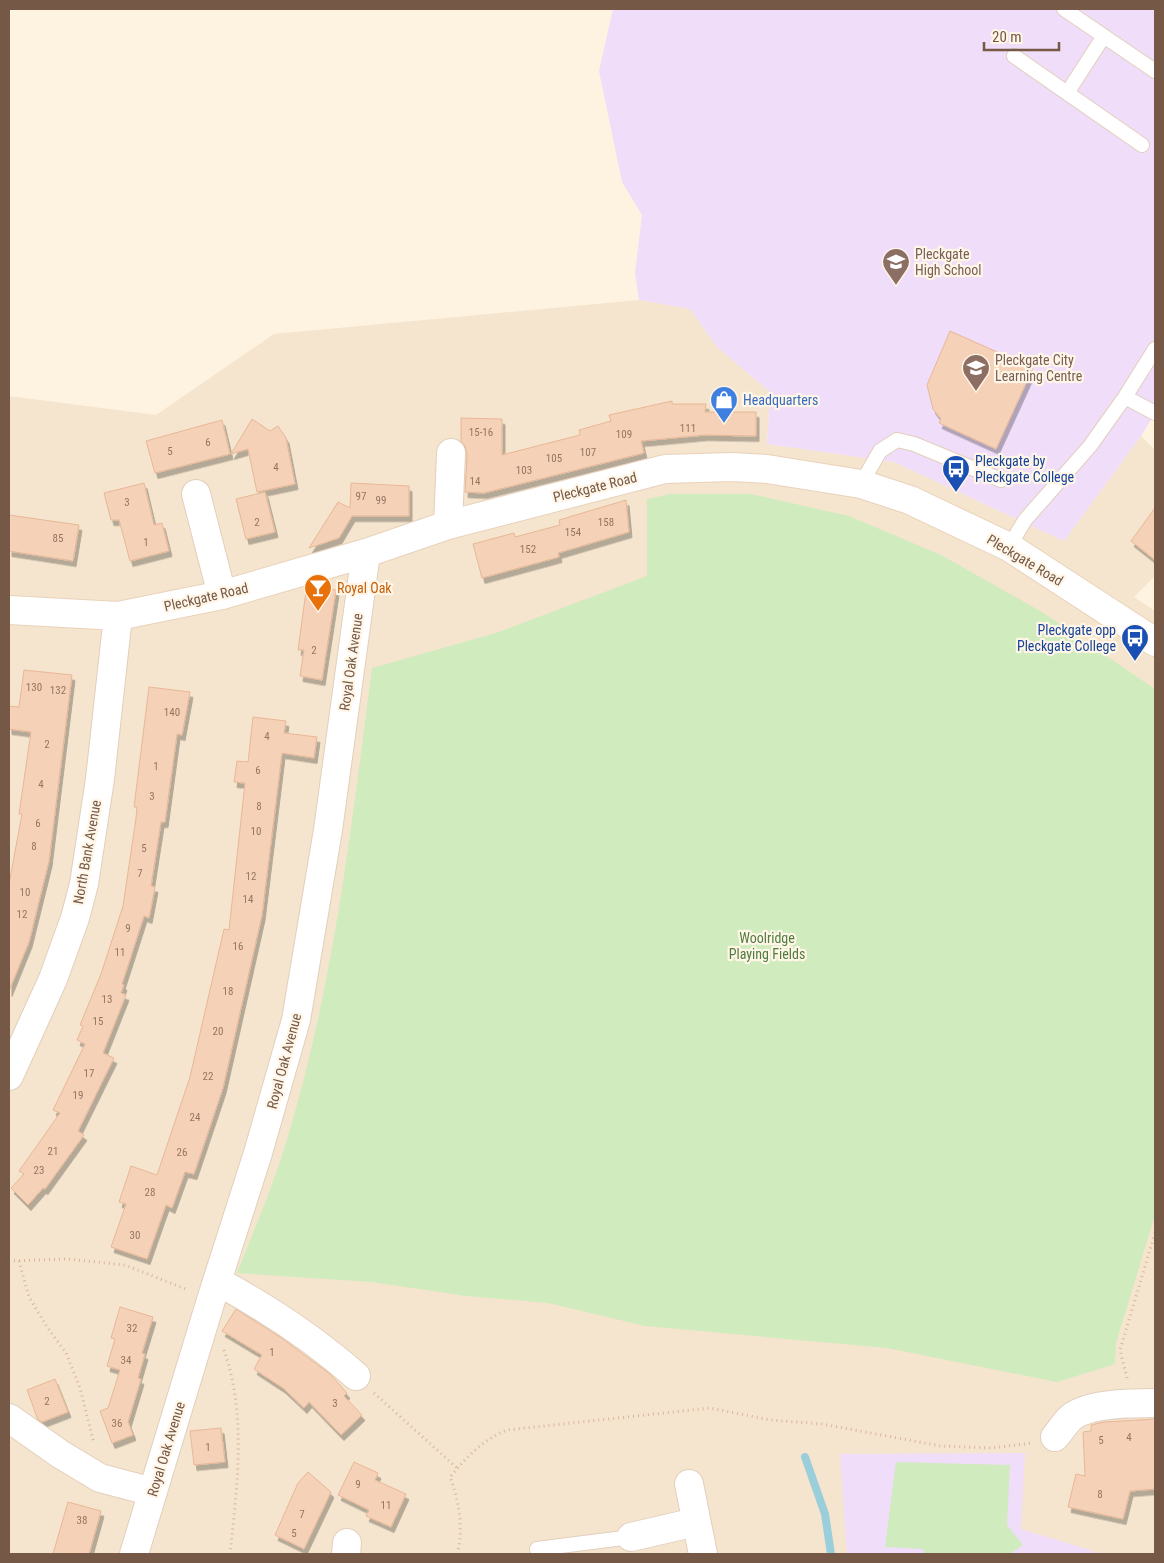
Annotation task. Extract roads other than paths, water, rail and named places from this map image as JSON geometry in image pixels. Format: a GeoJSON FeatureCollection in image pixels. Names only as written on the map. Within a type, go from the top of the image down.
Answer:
{"type":"FeatureCollection","features":[{"type":"Feature","properties":{"kind":"street"},"geometry":{"type":"LineString","coordinates":[[448,524],[451,453]]}},
{"type":"Feature","properties":{"kind":"street","name":"Pleckgate Road"},"geometry":{"type":"LineString","coordinates":[[9,610],[118,616],[222,595],[366,553],[448,524],[665,469],[732,467],[767,469],[861,484],[910,500],[1009,547],[1155,642]]}},
{"type":"Feature","properties":{"kind":"street"},"geometry":{"type":"LineString","coordinates":[[196,494],[222,595]]}},
{"type":"Feature","properties":{"kind":"street","name":"Royal Oak Avenue"},"geometry":{"type":"LineString","coordinates":[[134,1554],[210,1302],[258,1153],[296,1020],[328,830],[366,553]]}},
{"type":"Feature","properties":{"kind":"street","name":"North Bank Avenue"},"geometry":{"type":"LineString","coordinates":[[9,1076],[53,979],[75,918],[84,884],[100,779],[118,616]]}},
{"type":"Feature","properties":{"kind":"street"},"geometry":{"type":"LineString","coordinates":[[210,1302],[268,1309],[326,1349],[356,1376]]}},
{"type":"Feature","properties":{"kind":"street"},"geometry":{"type":"LineString","coordinates":[[1055,1437],[1072,1417],[1083,1411],[1144,1403]]}},
{"type":"Feature","properties":{"kind":"street"},"geometry":{"type":"LineString","coordinates":[[9,1418],[60,1454],[100,1478],[153,1492]]}},
{"type":"Feature","properties":{"kind":"street"},"geometry":{"type":"LineString","coordinates":[[689,1484],[703,1554]]}},
{"type":"Feature","properties":{"kind":"street"},"geometry":{"type":"LineString","coordinates":[[631,1537],[696,1522]]}},
{"type":"Feature","properties":{"kind":"lane"},"geometry":{"type":"LineString","coordinates":[[1064,9],[1155,71]]}},
{"type":"Feature","properties":{"kind":"lane"},"geometry":{"type":"LineString","coordinates":[[1067,92],[1104,36]]}},
{"type":"Feature","properties":{"kind":"lane"},"geometry":{"type":"LineString","coordinates":[[1014,56],[1142,145]]}},
{"type":"Feature","properties":{"kind":"lane"},"geometry":{"type":"LineString","coordinates":[[1009,547],[1025,520],[1090,446],[1125,397],[1155,349]]}},
{"type":"Feature","properties":{"kind":"lane"},"geometry":{"type":"LineString","coordinates":[[1125,397],[1155,413]]}},
{"type":"Feature","properties":{"kind":"lane"},"geometry":{"type":"LineString","coordinates":[[861,484],[880,452],[898,440],[914,444],[1001,480]]}},
{"type":"Feature","properties":{"kind":"lane"},"geometry":{"type":"LineString","coordinates":[[537,1549],[631,1537]]}},
{"type":"Feature","properties":{"kind":"waterway"},"geometry":{"type":"LineString","coordinates":[[805,1457],[825,1514],[831,1554]]}},
{"type":"Feature","properties":{"kind":"place","name":"Pleckgate High School"},"geometry":{"type":"Point","coordinates":[896,286]}},
{"type":"Feature","properties":{"kind":"place","name":"Pleckgate City Learning Centre"},"geometry":{"type":"Point","coordinates":[976,392]}},
{"type":"Feature","properties":{"kind":"place","name":"Headquarters"},"geometry":{"type":"Point","coordinates":[724,424]}},
{"type":"Feature","properties":{"kind":"place","name":"Pleckgate by Pleckgate College"},"geometry":{"type":"Point","coordinates":[956,493]}},
{"type":"Feature","properties":{"kind":"place","name":"Royal Oak"},"geometry":{"type":"Point","coordinates":[318,612]}},
{"type":"Feature","properties":{"kind":"place","name":"Pleckgate opp Pleckgate College"},"geometry":{"type":"Point","coordinates":[1135,662]}},
{"type":"Feature","properties":{"kind":"park label","name":"Woolridge Playing Fields"},"geometry":{"type":"Point","coordinates":[767,946]}}]}
